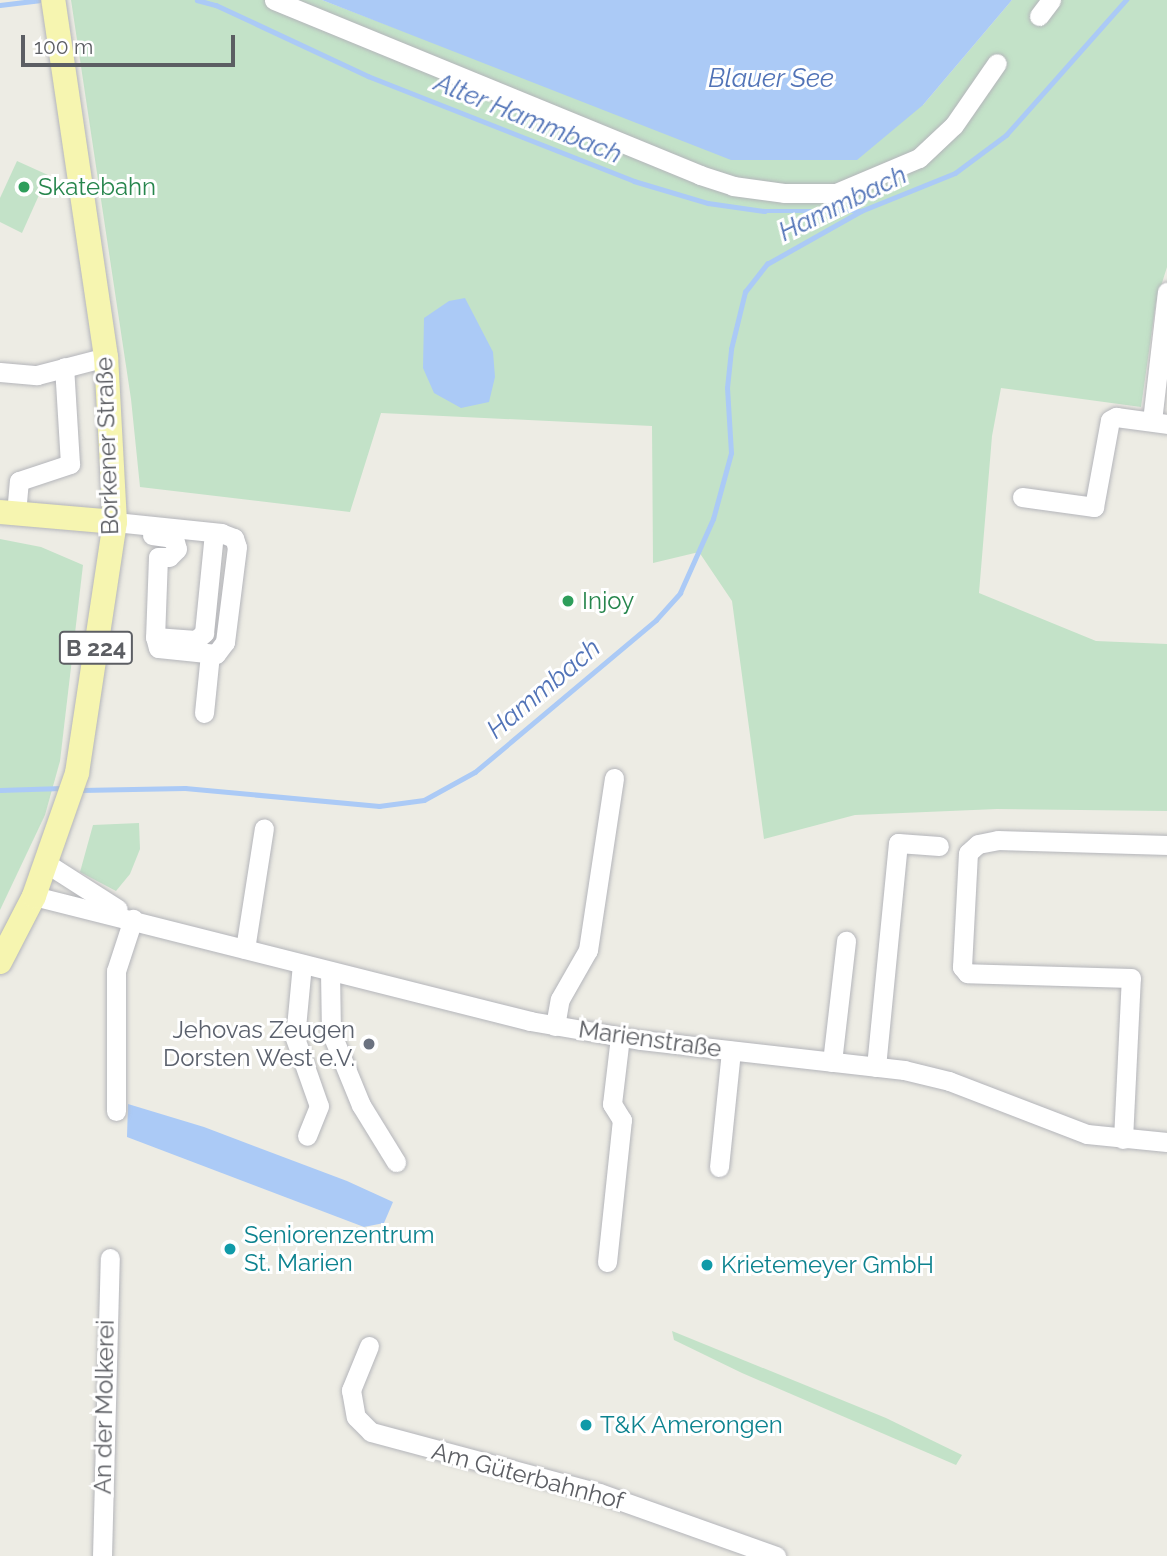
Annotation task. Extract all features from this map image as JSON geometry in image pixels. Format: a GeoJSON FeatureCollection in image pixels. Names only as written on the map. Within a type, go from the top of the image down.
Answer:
{"type":"FeatureCollection","features":[{"type":"Feature","properties":{"kind":"main road","name":"Borkener Straße"},"geometry":{"type":"LineString","coordinates":[[0,962],[34,896],[69,803],[77,773],[115,522],[106,357],[53,0]]}},
{"type":"Feature","properties":{"kind":"main road"},"geometry":{"type":"LineString","coordinates":[[8,513],[115,522]]}},
{"type":"Feature","properties":{"kind":"street"},"geometry":{"type":"LineString","coordinates":[[274,0],[701,175],[733,186],[784,192],[835,192],[919,158],[954,125],[997,63]]}},
{"type":"Feature","properties":{"kind":"street"},"geometry":{"type":"LineString","coordinates":[[1039,16],[1051,0]]}},
{"type":"Feature","properties":{"kind":"street"},"geometry":{"type":"LineString","coordinates":[[1022,497],[1097,506],[1110,420],[1116,417],[1159,423],[1167,292]]}},
{"type":"Feature","properties":{"kind":"street"},"geometry":{"type":"LineString","coordinates":[[0,372],[37,375],[106,357]]}},
{"type":"Feature","properties":{"kind":"street"},"geometry":{"type":"LineString","coordinates":[[8,513],[19,481],[70,464],[64,368]]}},
{"type":"Feature","properties":{"kind":"street"},"geometry":{"type":"LineString","coordinates":[[115,522],[142,525],[214,533],[233,538],[237,547],[225,642],[216,654],[158,648],[155,636],[159,558],[169,557],[177,549],[174,538],[150,535],[142,525]]}},
{"type":"Feature","properties":{"kind":"street"},"geometry":{"type":"LineString","coordinates":[[155,636],[196,640],[204,633],[214,533]]}},
{"type":"Feature","properties":{"kind":"street"},"geometry":{"type":"LineString","coordinates":[[204,713],[210,654]]}},
{"type":"Feature","properties":{"kind":"street"},"geometry":{"type":"LineString","coordinates":[[555,1026],[561,999],[585,958],[593,930],[614,778]]}},
{"type":"Feature","properties":{"kind":"street"},"geometry":{"type":"LineString","coordinates":[[245,949],[264,828]]}},
{"type":"Feature","properties":{"kind":"street"},"geometry":{"type":"LineString","coordinates":[[1123,1139],[1131,978],[967,973],[962,967],[968,853],[978,844],[998,841],[1167,845]]}},
{"type":"Feature","properties":{"kind":"street"},"geometry":{"type":"LineString","coordinates":[[876,1067],[898,842],[939,846]]}},
{"type":"Feature","properties":{"kind":"street","name":"Marienstraße"},"geometry":{"type":"LineString","coordinates":[[46,863],[133,919]]}},
{"type":"Feature","properties":{"kind":"street","name":"Marienstraße"},"geometry":{"type":"LineString","coordinates":[[34,896],[555,1026],[620,1037],[876,1067],[949,1082],[1087,1134],[1167,1142]]}},
{"type":"Feature","properties":{"kind":"street"},"geometry":{"type":"LineString","coordinates":[[116,1111],[116,971],[133,919]]}},
{"type":"Feature","properties":{"kind":"street"},"geometry":{"type":"LineString","coordinates":[[832,1062],[846,941]]}},
{"type":"Feature","properties":{"kind":"street"},"geometry":{"type":"LineString","coordinates":[[302,964],[295,1038],[319,1106],[307,1136]]}},
{"type":"Feature","properties":{"kind":"street"},"geometry":{"type":"LineString","coordinates":[[330,971],[331,1032],[361,1105],[396,1162]]}},
{"type":"Feature","properties":{"kind":"street"},"geometry":{"type":"LineString","coordinates":[[607,1262],[622,1120],[612,1104],[620,1037]]}},
{"type":"Feature","properties":{"kind":"street"},"geometry":{"type":"LineString","coordinates":[[719,1167],[731,1051]]}},
{"type":"Feature","properties":{"kind":"street","name":"An der Molkerei"},"geometry":{"type":"LineString","coordinates":[[102,1556],[110,1258]]}},
{"type":"Feature","properties":{"kind":"street","name":"Am Güterbahnhof"},"geometry":{"type":"LineString","coordinates":[[369,1346],[351,1390],[356,1417],[371,1432],[598,1493],[776,1556]]}},
{"type":"Feature","properties":{"kind":"green space"},"geometry":{"type":"Polygon","coordinates":[[[71,0],[322,0],[515,74],[923,105],[1012,0],[1167,0],[1167,267],[1156,302],[1141,407],[1001,388],[992,436],[979,593],[1096,641],[1167,644],[1167,811],[997,809],[855,815],[764,839],[732,601],[699,552],[653,563],[652,426],[381,413],[350,512],[140,487],[131,399],[71,0]]]}},
{"type":"Feature","properties":{"kind":"green space","name":"Skatebahn"},"geometry":{"type":"Polygon","coordinates":[[[17,161],[48,175],[22,233],[0,222],[0,198],[17,161]]]}},
{"type":"Feature","properties":{"kind":"green space"},"geometry":{"type":"Polygon","coordinates":[[[0,539],[41,547],[83,565],[60,761],[45,815],[0,910],[0,539]]]}},
{"type":"Feature","properties":{"kind":"green space"},"geometry":{"type":"Polygon","coordinates":[[[139,823],[140,849],[130,874],[116,891],[80,872],[93,825],[139,823]]]}},
{"type":"Feature","properties":{"kind":"green space"},"geometry":{"type":"Polygon","coordinates":[[[672,1331],[886,1418],[962,1455],[956,1465],[742,1373],[674,1340],[672,1331]]]}},
{"type":"Feature","properties":{"kind":"water","name":"Blauer See"},"geometry":{"type":"Polygon","coordinates":[[[322,0],[1012,0],[923,105],[857,160],[731,160],[322,0]]]}},
{"type":"Feature","properties":{"kind":"water"},"geometry":{"type":"Polygon","coordinates":[[[465,298],[493,352],[495,377],[489,402],[461,408],[434,393],[423,368],[424,318],[449,301],[465,298]]]}},
{"type":"Feature","properties":{"kind":"water"},"geometry":{"type":"Polygon","coordinates":[[[128,1104],[204,1127],[347,1181],[393,1202],[384,1223],[364,1227],[127,1137],[128,1104]]]}},
{"type":"Feature","properties":{"kind":"waterway","name":"Alter Hammbach"},"geometry":{"type":"LineString","coordinates":[[0,5],[39,0]]}},
{"type":"Feature","properties":{"kind":"waterway","name":"Alter Hammbach"},"geometry":{"type":"LineString","coordinates":[[197,0],[216,5],[368,76],[634,181],[708,203],[764,211],[860,211]]}},
{"type":"Feature","properties":{"kind":"waterway","name":"Hammbach"},"geometry":{"type":"LineString","coordinates":[[81,790],[185,788],[379,806],[424,800],[475,772],[656,620],[680,593],[713,519],[731,453],[727,388],[731,349],[745,292],[767,264],[861,211],[955,173],[1006,135],[1126,0]]}},
{"type":"Feature","properties":{"kind":"waterway","name":"Hammbach"},"geometry":{"type":"LineString","coordinates":[[0,790],[62,788]]}},
{"type":"Feature","properties":{"kind":"place","name":"Skatebahn"},"geometry":{"type":"Point","coordinates":[24,187]}},
{"type":"Feature","properties":{"kind":"place","name":"Injoy"},"geometry":{"type":"Point","coordinates":[568,601]}},
{"type":"Feature","properties":{"kind":"place","name":"Jehovas Zeugen Dorsten West e.V."},"geometry":{"type":"Point","coordinates":[369,1044]}},
{"type":"Feature","properties":{"kind":"place","name":"Seniorenzentrum St. Marien"},"geometry":{"type":"Point","coordinates":[230,1249]}},
{"type":"Feature","properties":{"kind":"place","name":"Krietemeyer GmbH"},"geometry":{"type":"Point","coordinates":[707,1265]}},
{"type":"Feature","properties":{"kind":"place","name":"T&K Amerongen"},"geometry":{"type":"Point","coordinates":[586,1425]}}]}
